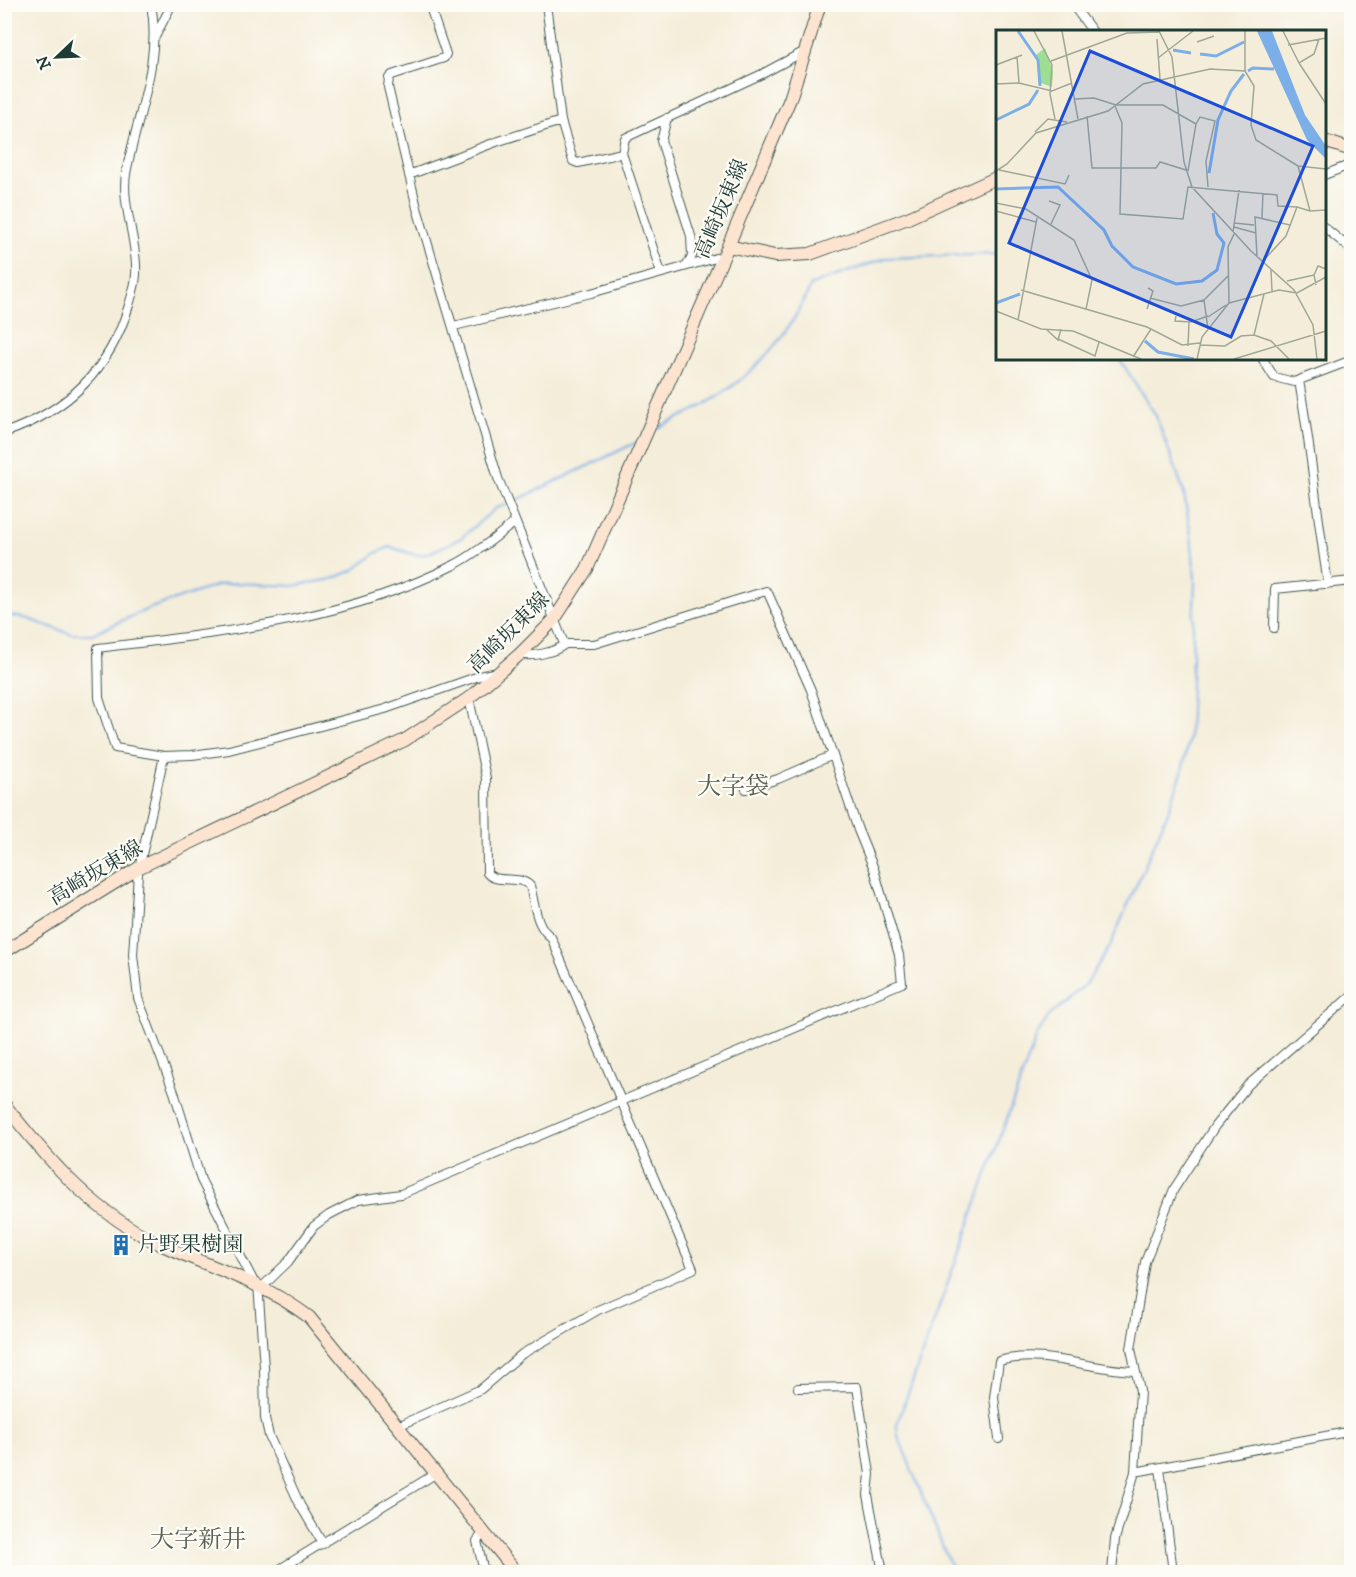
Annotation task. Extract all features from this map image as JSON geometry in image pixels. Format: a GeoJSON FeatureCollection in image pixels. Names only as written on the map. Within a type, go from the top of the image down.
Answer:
{"type":"FeatureCollection","features":[{"type":"Feature","properties":{"kind":"main road","name":"高崎坂東線"},"geometry":{"type":"LineString","coordinates":[[4,952],[140,867],[387,749],[469,698],[501,672],[554,620],[588,569],[726,251],[790,99],[818,5]]}},
{"type":"Feature","properties":{"kind":"main road"},"geometry":{"type":"LineString","coordinates":[[1326,142],[1352,150]]}},
{"type":"Feature","properties":{"kind":"main road"},"geometry":{"type":"LineString","coordinates":[[726,251],[775,255],[810,254],[908,218],[996,178]]}},
{"type":"Feature","properties":{"kind":"main road"},"geometry":{"type":"LineString","coordinates":[[4,1104],[10,1118],[67,1178],[114,1217],[149,1238],[258,1284],[309,1317],[516,1572]]}},
{"type":"Feature","properties":{"kind":"street"},"geometry":{"type":"LineString","coordinates":[[4,433],[29,424],[57,408],[108,357],[121,333],[136,275],[126,178],[152,61],[155,37],[151,4]]}},
{"type":"Feature","properties":{"kind":"street"},"geometry":{"type":"LineString","coordinates":[[155,37],[172,4]]}},
{"type":"Feature","properties":{"kind":"street"},"geometry":{"type":"LineString","coordinates":[[429,4],[446,54],[444,58],[392,75],[388,82],[409,174],[495,468],[514,523],[565,644]]}},
{"type":"Feature","properties":{"kind":"street"},"geometry":{"type":"LineString","coordinates":[[546,4],[561,121],[575,163],[622,153]]}},
{"type":"Feature","properties":{"kind":"street"},"geometry":{"type":"LineString","coordinates":[[1072,4],[1092,30]]}},
{"type":"Feature","properties":{"kind":"street"},"geometry":{"type":"LineString","coordinates":[[661,273],[622,153],[622,142],[629,135],[762,74],[805,51]]}},
{"type":"Feature","properties":{"kind":"street"},"geometry":{"type":"LineString","coordinates":[[667,118],[661,141],[692,236],[692,256],[687,265]]}},
{"type":"Feature","properties":{"kind":"street"},"geometry":{"type":"LineString","coordinates":[[409,174],[561,121]]}},
{"type":"Feature","properties":{"kind":"street"},"geometry":{"type":"LineString","coordinates":[[1326,174],[1352,164]]}},
{"type":"Feature","properties":{"kind":"street"},"geometry":{"type":"LineString","coordinates":[[1326,229],[1352,250]]}},
{"type":"Feature","properties":{"kind":"street"},"geometry":{"type":"LineString","coordinates":[[454,326],[661,273],[726,251]]}},
{"type":"Feature","properties":{"kind":"street"},"geometry":{"type":"LineString","coordinates":[[1263,360],[1274,377],[1287,381],[1299,381],[1352,360]]}},
{"type":"Feature","properties":{"kind":"street"},"geometry":{"type":"LineString","coordinates":[[1299,381],[1328,584]]}},
{"type":"Feature","properties":{"kind":"street"},"geometry":{"type":"LineString","coordinates":[[501,672],[478,676],[385,709],[229,750],[164,756],[116,748],[99,698],[98,648],[259,628],[362,601],[455,565],[514,523]]}},
{"type":"Feature","properties":{"kind":"street"},"geometry":{"type":"LineString","coordinates":[[1274,628],[1275,589],[1352,581]]}},
{"type":"Feature","properties":{"kind":"street"},"geometry":{"type":"LineString","coordinates":[[258,1284],[288,1263],[314,1226],[348,1203],[401,1194],[902,983],[899,955],[874,869],[811,690],[766,591],[594,644],[565,644],[561,648],[527,656],[520,654]]}},
{"type":"Feature","properties":{"kind":"street"},"geometry":{"type":"LineString","coordinates":[[398,1426],[481,1389],[522,1354],[598,1310],[693,1269],[551,937],[543,931],[539,924],[530,886],[520,880],[493,878],[487,873],[486,778],[469,698]]}},
{"type":"Feature","properties":{"kind":"street"},"geometry":{"type":"LineString","coordinates":[[746,789],[778,779],[833,755]]}},
{"type":"Feature","properties":{"kind":"street"},"geometry":{"type":"LineString","coordinates":[[164,756],[140,867],[133,955],[138,998],[174,1092],[201,1180],[258,1284],[265,1418],[269,1436],[300,1504],[323,1544]]}},
{"type":"Feature","properties":{"kind":"street"},"geometry":{"type":"LineString","coordinates":[[1112,1572],[1115,1539],[1135,1472],[1140,1391],[1131,1349],[1145,1262],[1174,1189],[1215,1126],[1248,1085],[1352,995]]}},
{"type":"Feature","properties":{"kind":"street"},"geometry":{"type":"LineString","coordinates":[[999,1439],[994,1397],[999,1361],[1027,1356],[1112,1370],[1136,1371]]}},
{"type":"Feature","properties":{"kind":"street"},"geometry":{"type":"LineString","coordinates":[[798,1388],[857,1387],[870,1474],[868,1495],[883,1572]]}},
{"type":"Feature","properties":{"kind":"street"},"geometry":{"type":"LineString","coordinates":[[1135,1472],[1352,1431]]}},
{"type":"Feature","properties":{"kind":"street"},"geometry":{"type":"LineString","coordinates":[[1160,1468],[1173,1572]]}},
{"type":"Feature","properties":{"kind":"street"},"geometry":{"type":"LineString","coordinates":[[275,1572],[435,1474]]}},
{"type":"Feature","properties":{"kind":"street"},"geometry":{"type":"LineString","coordinates":[[484,1532],[477,1541],[484,1572]]}},
{"type":"Feature","properties":{"kind":"waterway"},"geometry":{"type":"LineString","coordinates":[[658,428],[704,405],[753,369],[792,321],[811,285],[886,258],[996,254]]}},
{"type":"Feature","properties":{"kind":"waterway"},"geometry":{"type":"LineString","coordinates":[[953,1572],[897,1433],[897,1424],[1037,1035],[1049,1016],[1086,984],[1110,946],[1168,812],[1182,772],[1189,738],[1195,579],[1191,535],[1183,489],[1156,416],[1120,360]]}},
{"type":"Feature","properties":{"kind":"waterway"},"geometry":{"type":"LineString","coordinates":[[511,503],[635,443]]}},
{"type":"Feature","properties":{"kind":"waterway"},"geometry":{"type":"LineString","coordinates":[[4,615],[25,618],[71,634],[92,634],[148,609],[218,585],[235,583],[293,586],[332,579],[354,570],[376,553],[390,547],[416,555],[427,554],[461,538],[496,508],[506,505]]}},
{"type":"Feature","properties":{"kind":"place","name":"片野果樹園"},"geometry":{"type":"Point","coordinates":[121,1245]}},
{"type":"Feature","properties":{"kind":"district","name":"大字袋"},"geometry":{"type":"Point","coordinates":[733,787]}},
{"type":"Feature","properties":{"kind":"district","name":"大字新井"},"geometry":{"type":"Point","coordinates":[198,1540]}}]}
